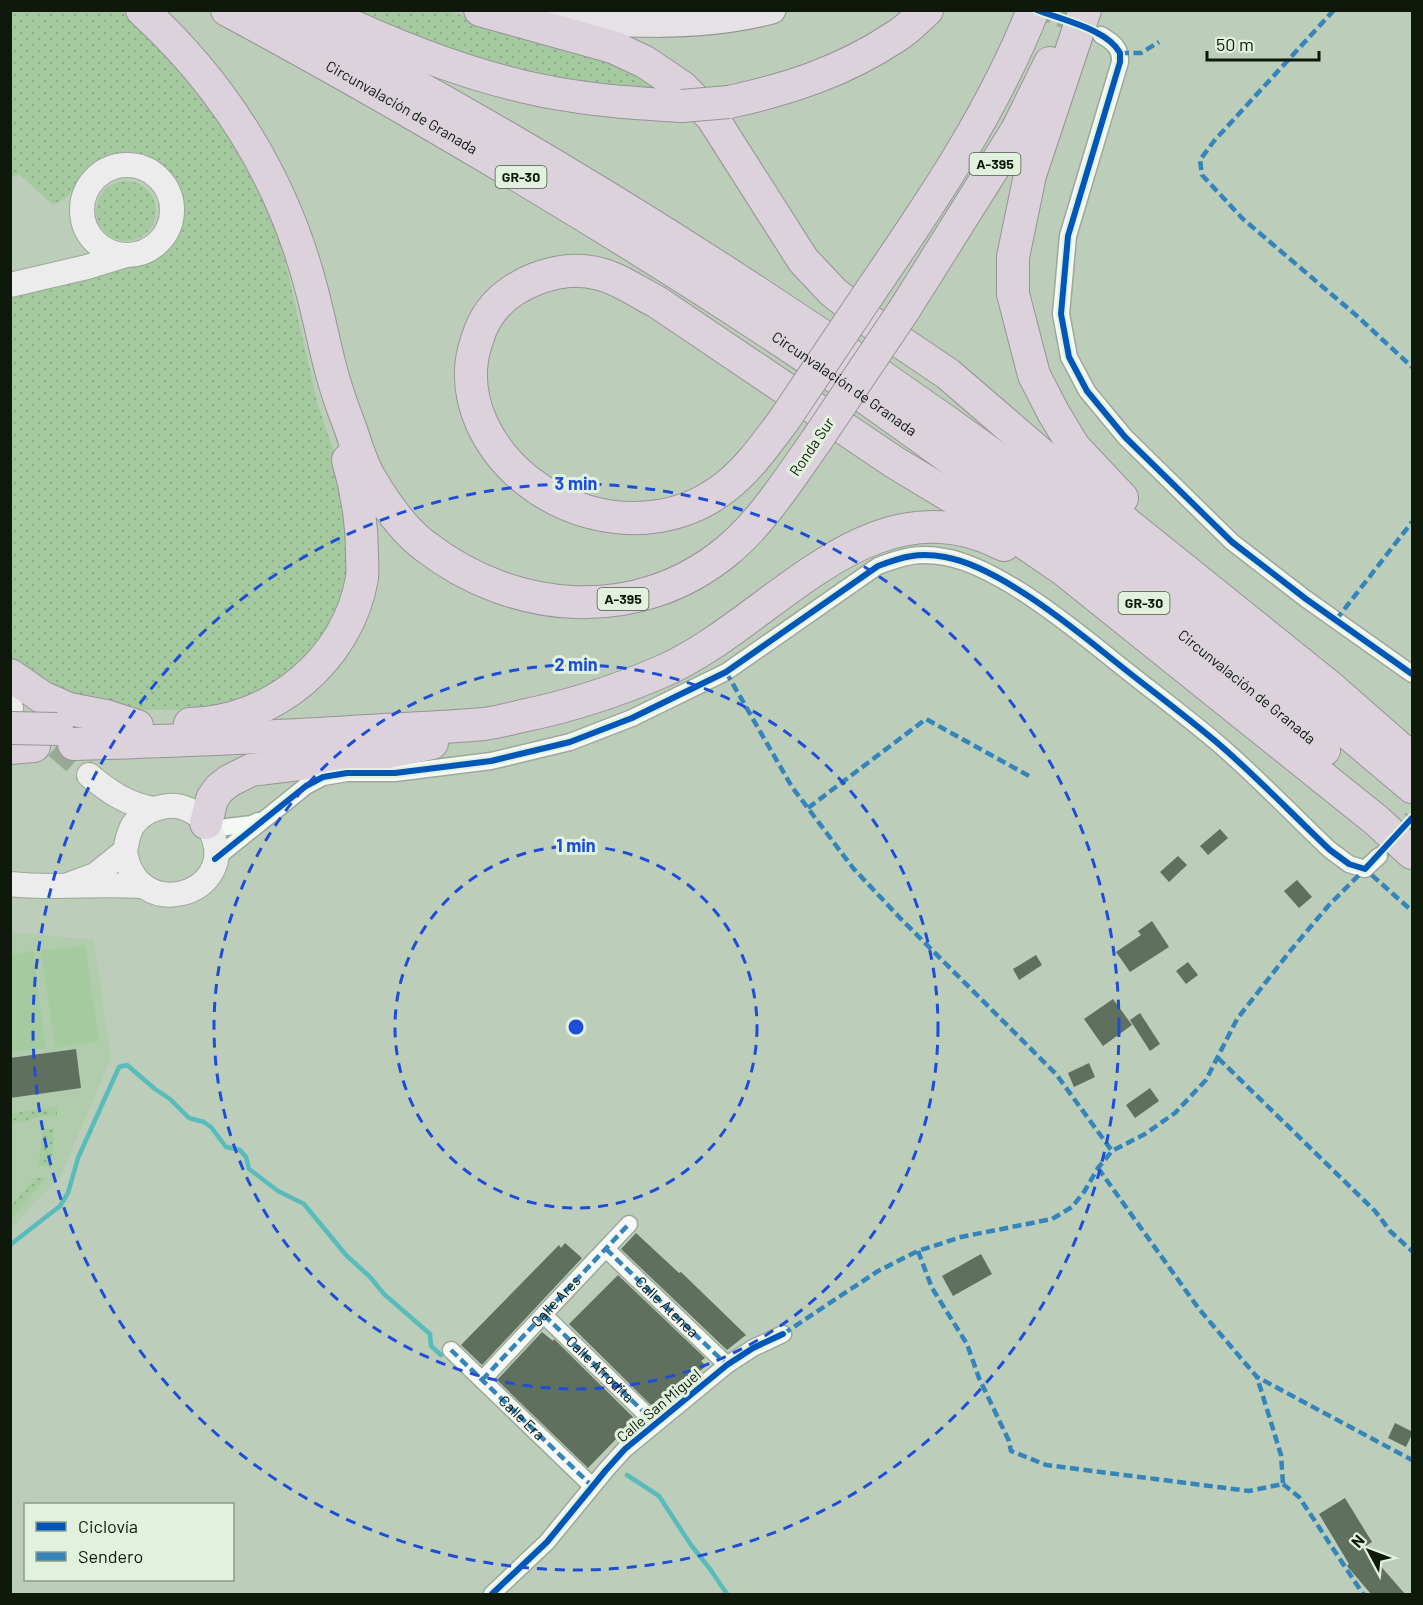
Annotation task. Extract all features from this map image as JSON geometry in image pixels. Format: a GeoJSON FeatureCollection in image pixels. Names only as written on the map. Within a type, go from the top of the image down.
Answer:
{"type":"FeatureCollection","features":[{"type":"Feature","properties":{"kind":"highway"},"geometry":{"type":"LineString","coordinates":[[27,730],[200,724],[234,717],[265,706],[294,689],[320,665],[338,641],[353,613],[363,576],[362,532],[357,489],[342,441],[333,401],[332,374],[302,258],[281,202],[261,159],[236,118],[204,74],[171,37],[141,10]]}},
{"type":"Feature","properties":{"kind":"highway","name":"Circunvalación de Granada"},"geometry":{"type":"LineString","coordinates":[[227,10],[457,138],[667,265],[906,426],[1144,603],[1413,825]]}},
{"type":"Feature","properties":{"kind":"highway","name":"Circunvalación de Granada"},"geometry":{"type":"LineString","coordinates":[[274,10],[456,107],[575,177],[693,250],[880,374],[1147,569],[1267,665],[1413,787]]}},
{"type":"Feature","properties":{"kind":"highway"},"geometry":{"type":"LineString","coordinates":[[318,10],[440,62],[507,82],[570,96],[630,104],[682,106],[729,102],[790,87],[849,64],[897,36],[927,10]]}},
{"type":"Feature","properties":{"kind":"highway"},"geometry":{"type":"LineString","coordinates":[[480,10],[613,47],[645,63],[682,87],[712,117],[803,260],[832,292],[871,322],[948,374],[1049,461],[1330,687],[1413,759]]}},
{"type":"Feature","properties":{"kind":"highway"},"geometry":{"type":"LineString","coordinates":[[1033,10],[1006,73],[975,131],[919,221],[872,289],[784,420],[747,467],[724,488],[700,503],[677,512],[646,518],[620,518],[591,513],[567,505],[544,493],[522,477],[504,459],[490,439],[479,416],[472,395],[472,353],[480,329],[503,297],[525,283],[549,274],[575,271],[601,274],[657,302],[894,462],[1000,526],[1064,570],[1376,820],[1413,853]]}},
{"type":"Feature","properties":{"kind":"highway","name":"Ronda Sur"},"geometry":{"type":"LineString","coordinates":[[332,374],[369,476],[393,512],[422,544],[455,567],[485,583],[513,593],[539,599],[576,603],[618,600],[653,592],[680,582],[727,551],[755,523],[816,441],[904,310],[1017,130],[1040,86],[1072,10]]}},
{"type":"Feature","properties":{"kind":"highway"},"geometry":{"type":"LineString","coordinates":[[1093,23],[1030,175],[1013,256],[1013,294],[1034,375],[1074,447],[1104,481],[1185,558],[1214,593]]}},
{"type":"Feature","properties":{"kind":"highway"},"geometry":{"type":"LineString","coordinates":[[27,730],[254,739],[486,724],[568,706],[665,670],[707,646],[854,545],[912,527],[936,526],[965,530],[993,540],[1042,567],[1088,601],[1116,610]]}},
{"type":"Feature","properties":{"kind":"highway"},"geometry":{"type":"LineString","coordinates":[[10,675],[42,697],[69,708],[137,726]]}},
{"type":"Feature","properties":{"kind":"highway"},"geometry":{"type":"LineString","coordinates":[[208,826],[212,799],[219,789],[251,770],[374,755],[428,745],[486,724]]}},
{"type":"Feature","properties":{"kind":"main road"},"geometry":{"type":"LineString","coordinates":[[507,10],[558,18],[608,22],[668,22],[710,21],[772,10]]}},
{"type":"Feature","properties":{"kind":"street"},"geometry":{"type":"LineString","coordinates":[[1093,23],[1120,53],[1120,62],[1068,236],[1061,314],[1069,357],[1087,391],[1125,437],[1232,542],[1306,599],[1413,674]]}},
{"type":"Feature","properties":{"kind":"street"},"geometry":{"type":"LineString","coordinates":[[10,285],[138,254],[152,248],[163,238],[170,225],[173,210],[170,195],[163,182],[152,171],[137,166],[122,165],[108,169],[95,177],[86,190],[82,204],[83,224],[90,237],[105,250],[123,256]]}},
{"type":"Feature","properties":{"kind":"street"},"geometry":{"type":"LineString","coordinates":[[56,274],[77,258],[90,237]]}},
{"type":"Feature","properties":{"kind":"street"},"geometry":{"type":"LineString","coordinates":[[215,859],[306,786],[323,777],[347,773],[406,772],[491,761],[570,742],[632,718],[726,672],[878,566],[904,556],[922,554],[946,557],[970,565],[990,574],[1044,607],[1221,747],[1330,850],[1349,864],[1365,869],[1378,856]]}},
{"type":"Feature","properties":{"kind":"street"},"geometry":{"type":"LineString","coordinates":[[142,886],[130,870],[126,844],[115,810],[89,776],[124,801],[153,809]]}},
{"type":"Feature","properties":{"kind":"street"},"geometry":{"type":"LineString","coordinates":[[10,884],[38,887],[68,885],[84,887],[111,884],[142,886],[155,893],[170,896],[186,893],[199,886],[209,874],[215,859],[215,844],[208,826],[195,813],[182,807],[168,806],[153,809],[133,825],[126,844],[95,875],[68,885]]}},
{"type":"Feature","properties":{"kind":"street"},"geometry":{"type":"LineString","coordinates":[[208,826],[252,824],[270,816]]}},
{"type":"Feature","properties":{"kind":"street","name":"Calle Ares"},"geometry":{"type":"LineString","coordinates":[[482,1380],[630,1224]]}},
{"type":"Feature","properties":{"kind":"street","name":"Calle Atenea"},"geometry":{"type":"LineString","coordinates":[[606,1250],[727,1365]]}},
{"type":"Feature","properties":{"kind":"street","name":"Calle Afrodita"},"geometry":{"type":"LineString","coordinates":[[544,1315],[655,1423]]}},
{"type":"Feature","properties":{"kind":"street","name":"Calle San Miguel"},"geometry":{"type":"LineString","coordinates":[[492,1594],[547,1542],[625,1449],[727,1365],[753,1348],[783,1334]]}},
{"type":"Feature","properties":{"kind":"street","name":"Calle Era"},"geometry":{"type":"LineString","coordinates":[[451,1350],[592,1486]]}},
{"type":"Feature","properties":{"kind":"shaded area"},"geometry":{"type":"Polygon","coordinates":[[[11,11],[123,11],[164,50],[234,137],[279,234],[318,405],[341,471],[352,579],[318,649],[282,680],[248,699],[199,710],[123,710],[74,702],[11,665],[10,295],[108,267],[140,264],[156,258],[172,244],[180,227],[182,208],[178,190],[169,174],[155,162],[137,155],[116,155],[100,160],[70,194],[53,205],[19,174],[11,178],[11,11]]]}},
{"type":"Feature","properties":{"kind":"shaded area"},"geometry":{"type":"Polygon","coordinates":[[[346,11],[446,11],[586,43],[677,90],[595,84],[514,68],[432,44],[346,11]]]}},
{"type":"Feature","properties":{"kind":"shaded area"},"geometry":{"type":"Polygon","coordinates":[[[126,181],[143,186],[151,194],[156,211],[151,228],[143,236],[126,241],[109,236],[101,228],[96,211],[101,194],[109,186],[126,181]]]}},
{"type":"Feature","properties":{"kind":"shaded area"},"geometry":{"type":"Polygon","coordinates":[[[11,932],[94,940],[111,1058],[61,1175],[11,1229],[11,932]]]}},
{"type":"Feature","properties":{"kind":"shaded area"},"geometry":{"type":"Polygon","coordinates":[[[85,945],[99,1041],[55,1048],[41,951],[85,945]]]}},
{"type":"Feature","properties":{"kind":"shaded area"},"geometry":{"type":"Polygon","coordinates":[[[33,951],[46,1048],[11,1052],[11,954],[33,951]]]}},
{"type":"Feature","properties":{"kind":"shaded area"},"geometry":{"type":"Polygon","coordinates":[[[57,1107],[57,1117],[44,1116],[11,1123],[11,1113],[57,1107]]]}},
{"type":"Feature","properties":{"kind":"shaded area"},"geometry":{"type":"Polygon","coordinates":[[[42,1128],[54,1129],[51,1167],[39,1166],[42,1128]]]}},
{"type":"Feature","properties":{"kind":"shaded area"},"geometry":{"type":"Polygon","coordinates":[[[35,1178],[46,1178],[11,1218],[11,1205],[35,1178]]]}},
{"type":"Feature","properties":{"kind":"building"},"geometry":{"type":"Polygon","coordinates":[[[1220,829],[1228,838],[1208,855],[1200,846],[1220,829]]]}},
{"type":"Feature","properties":{"kind":"building"},"geometry":{"type":"Polygon","coordinates":[[[1178,856],[1187,865],[1169,882],[1160,872],[1178,856]]]}},
{"type":"Feature","properties":{"kind":"building"},"geometry":{"type":"Polygon","coordinates":[[[1297,880],[1312,897],[1299,908],[1284,891],[1297,880]]]}},
{"type":"Feature","properties":{"kind":"building"},"geometry":{"type":"Polygon","coordinates":[[[1152,921],[1169,947],[1130,972],[1116,952],[1141,935],[1138,931],[1152,921]]]}},
{"type":"Feature","properties":{"kind":"building"},"geometry":{"type":"Polygon","coordinates":[[[1036,955],[1042,965],[1019,980],[1013,969],[1036,955]]]}},
{"type":"Feature","properties":{"kind":"building"},"geometry":{"type":"Polygon","coordinates":[[[1188,962],[1198,975],[1186,984],[1176,971],[1188,962]]]}},
{"type":"Feature","properties":{"kind":"building"},"geometry":{"type":"Polygon","coordinates":[[[1113,999],[1132,1025],[1103,1046],[1084,1019],[1113,999]]]}},
{"type":"Feature","properties":{"kind":"building"},"geometry":{"type":"Polygon","coordinates":[[[1140,1013],[1160,1044],[1150,1051],[1130,1020],[1140,1013]]]}},
{"type":"Feature","properties":{"kind":"building"},"geometry":{"type":"Polygon","coordinates":[[[76,1049],[81,1088],[10,1098],[10,1058],[76,1049]]]}},
{"type":"Feature","properties":{"kind":"building"},"geometry":{"type":"Polygon","coordinates":[[[1089,1063],[1095,1077],[1074,1087],[1068,1073],[1089,1063]]]}},
{"type":"Feature","properties":{"kind":"building"},"geometry":{"type":"Polygon","coordinates":[[[1150,1088],[1159,1101],[1135,1118],[1126,1105],[1150,1088]]]}},
{"type":"Feature","properties":{"kind":"building"},"geometry":{"type":"Polygon","coordinates":[[[636,1233],[679,1273],[681,1272],[746,1335],[727,1350],[621,1249],[636,1233]]]}},
{"type":"Feature","properties":{"kind":"building"},"geometry":{"type":"Polygon","coordinates":[[[565,1243],[582,1258],[482,1365],[461,1345],[559,1245],[561,1248],[565,1243]]]}},
{"type":"Feature","properties":{"kind":"building"},"geometry":{"type":"Polygon","coordinates":[[[981,1254],[992,1274],[953,1296],[942,1276],[981,1254]]]}},
{"type":"Feature","properties":{"kind":"building"},"geometry":{"type":"Polygon","coordinates":[[[618,1275],[705,1358],[701,1361],[706,1366],[654,1408],[569,1324],[618,1275]]]}},
{"type":"Feature","properties":{"kind":"building"},"geometry":{"type":"Polygon","coordinates":[[[542,1332],[553,1341],[554,1339],[634,1418],[632,1420],[635,1423],[588,1468],[497,1380],[542,1332]]]}},
{"type":"Feature","properties":{"kind":"building"},"geometry":{"type":"Polygon","coordinates":[[[1395,1423],[1413,1432],[1406,1447],[1388,1438],[1395,1423]]]}},
{"type":"Feature","properties":{"kind":"building"},"geometry":{"type":"Polygon","coordinates":[[[1345,1498],[1372,1542],[1364,1547],[1405,1594],[1371,1594],[1347,1566],[1349,1564],[1319,1514],[1345,1498]]]}},
{"type":"Feature","properties":{"kind":"waterway"},"geometry":{"type":"LineString","coordinates":[[10,1245],[60,1206],[68,1193],[78,1158],[119,1067],[127,1065],[170,1099],[189,1118],[204,1122],[211,1127],[226,1147],[240,1150],[246,1157],[249,1169],[278,1191],[304,1204],[346,1255],[370,1277],[384,1294],[430,1334],[431,1346],[441,1355]]}},
{"type":"Feature","properties":{"kind":"waterway"},"geometry":{"type":"LineString","coordinates":[[627,1475],[659,1496],[727,1594]]}},
{"type":"Feature","properties":{"kind":"tunnel"},"geometry":{"type":"LineString","coordinates":[[1037,10],[1084,28]]}},
{"type":"Feature","properties":{"kind":"tunnel"},"geometry":{"type":"LineString","coordinates":[[29,723],[89,775]]}},
{"type":"Feature","properties":{"kind":"tunnel"},"geometry":{"type":"LineString","coordinates":[[1379,856],[1412,818]]}},
{"type":"Feature","properties":{"kind":"marked path"},"geometry":{"type":"LineString","coordinates":[[1334,10],[1214,141],[1200,160],[1202,175],[1243,219],[1357,316],[1412,367]]}},
{"type":"Feature","properties":{"kind":"marked path"},"geometry":{"type":"LineString","coordinates":[[1120,53],[1141,53],[1159,42]]}},
{"type":"Feature","properties":{"kind":"marked path"},"geometry":{"type":"LineString","coordinates":[[1336,620],[1412,522]]}},
{"type":"Feature","properties":{"kind":"marked path"},"geometry":{"type":"LineString","coordinates":[[726,672],[792,787],[853,868],[1056,1074],[1112,1151]]}},
{"type":"Feature","properties":{"kind":"marked path"},"geometry":{"type":"LineString","coordinates":[[808,808],[926,719],[1029,776]]}},
{"type":"Feature","properties":{"kind":"marked path"},"geometry":{"type":"LineString","coordinates":[[783,1334],[878,1271],[918,1251],[961,1237],[1052,1219],[1072,1207],[1112,1151],[1145,1134],[1175,1113],[1206,1080],[1237,1019],[1329,905],[1365,869],[1412,911]]}},
{"type":"Feature","properties":{"kind":"marked path"},"geometry":{"type":"LineString","coordinates":[[1218,1058],[1375,1211],[1390,1231],[1412,1251]]}},
{"type":"Feature","properties":{"kind":"marked path"},"geometry":{"type":"LineString","coordinates":[[1098,1168],[1199,1309],[1257,1377],[1412,1460]]}},
{"type":"Feature","properties":{"kind":"marked path"},"geometry":{"type":"LineString","coordinates":[[482,1380],[629,1224]]}},
{"type":"Feature","properties":{"kind":"marked path"},"geometry":{"type":"LineString","coordinates":[[606,1249],[727,1365]]}},
{"type":"Feature","properties":{"kind":"marked path"},"geometry":{"type":"LineString","coordinates":[[918,1251],[932,1288],[967,1344],[979,1378],[1009,1441],[1011,1451],[1046,1465],[1249,1491],[1283,1484],[1281,1455],[1257,1377]]}},
{"type":"Feature","properties":{"kind":"marked path"},"geometry":{"type":"LineString","coordinates":[[544,1315],[655,1423]]}},
{"type":"Feature","properties":{"kind":"marked path"},"geometry":{"type":"LineString","coordinates":[[451,1350],[592,1486]]}},
{"type":"Feature","properties":{"kind":"marked path"},"geometry":{"type":"LineString","coordinates":[[1283,1484],[1299,1497],[1363,1594]]}},
{"type":"Feature","properties":{"kind":"cycle path"},"geometry":{"type":"LineString","coordinates":[[1037,10],[1095,31],[1114,45],[1120,53],[1120,62],[1068,236],[1061,314],[1069,357],[1087,391],[1125,437],[1232,542],[1306,599],[1412,674]]}},
{"type":"Feature","properties":{"kind":"cycle path"},"geometry":{"type":"LineString","coordinates":[[215,859],[306,786],[323,777],[347,773],[395,773],[491,761],[570,742],[632,718],[726,672],[878,566],[918,555],[945,557],[965,562],[1008,583],[1051,612],[1221,746],[1330,850],[1349,864],[1365,869],[1412,818]]}},
{"type":"Feature","properties":{"kind":"cycle path"},"geometry":{"type":"LineString","coordinates":[[492,1594],[547,1542],[625,1449],[727,1365],[753,1348],[783,1334]]}}]}
